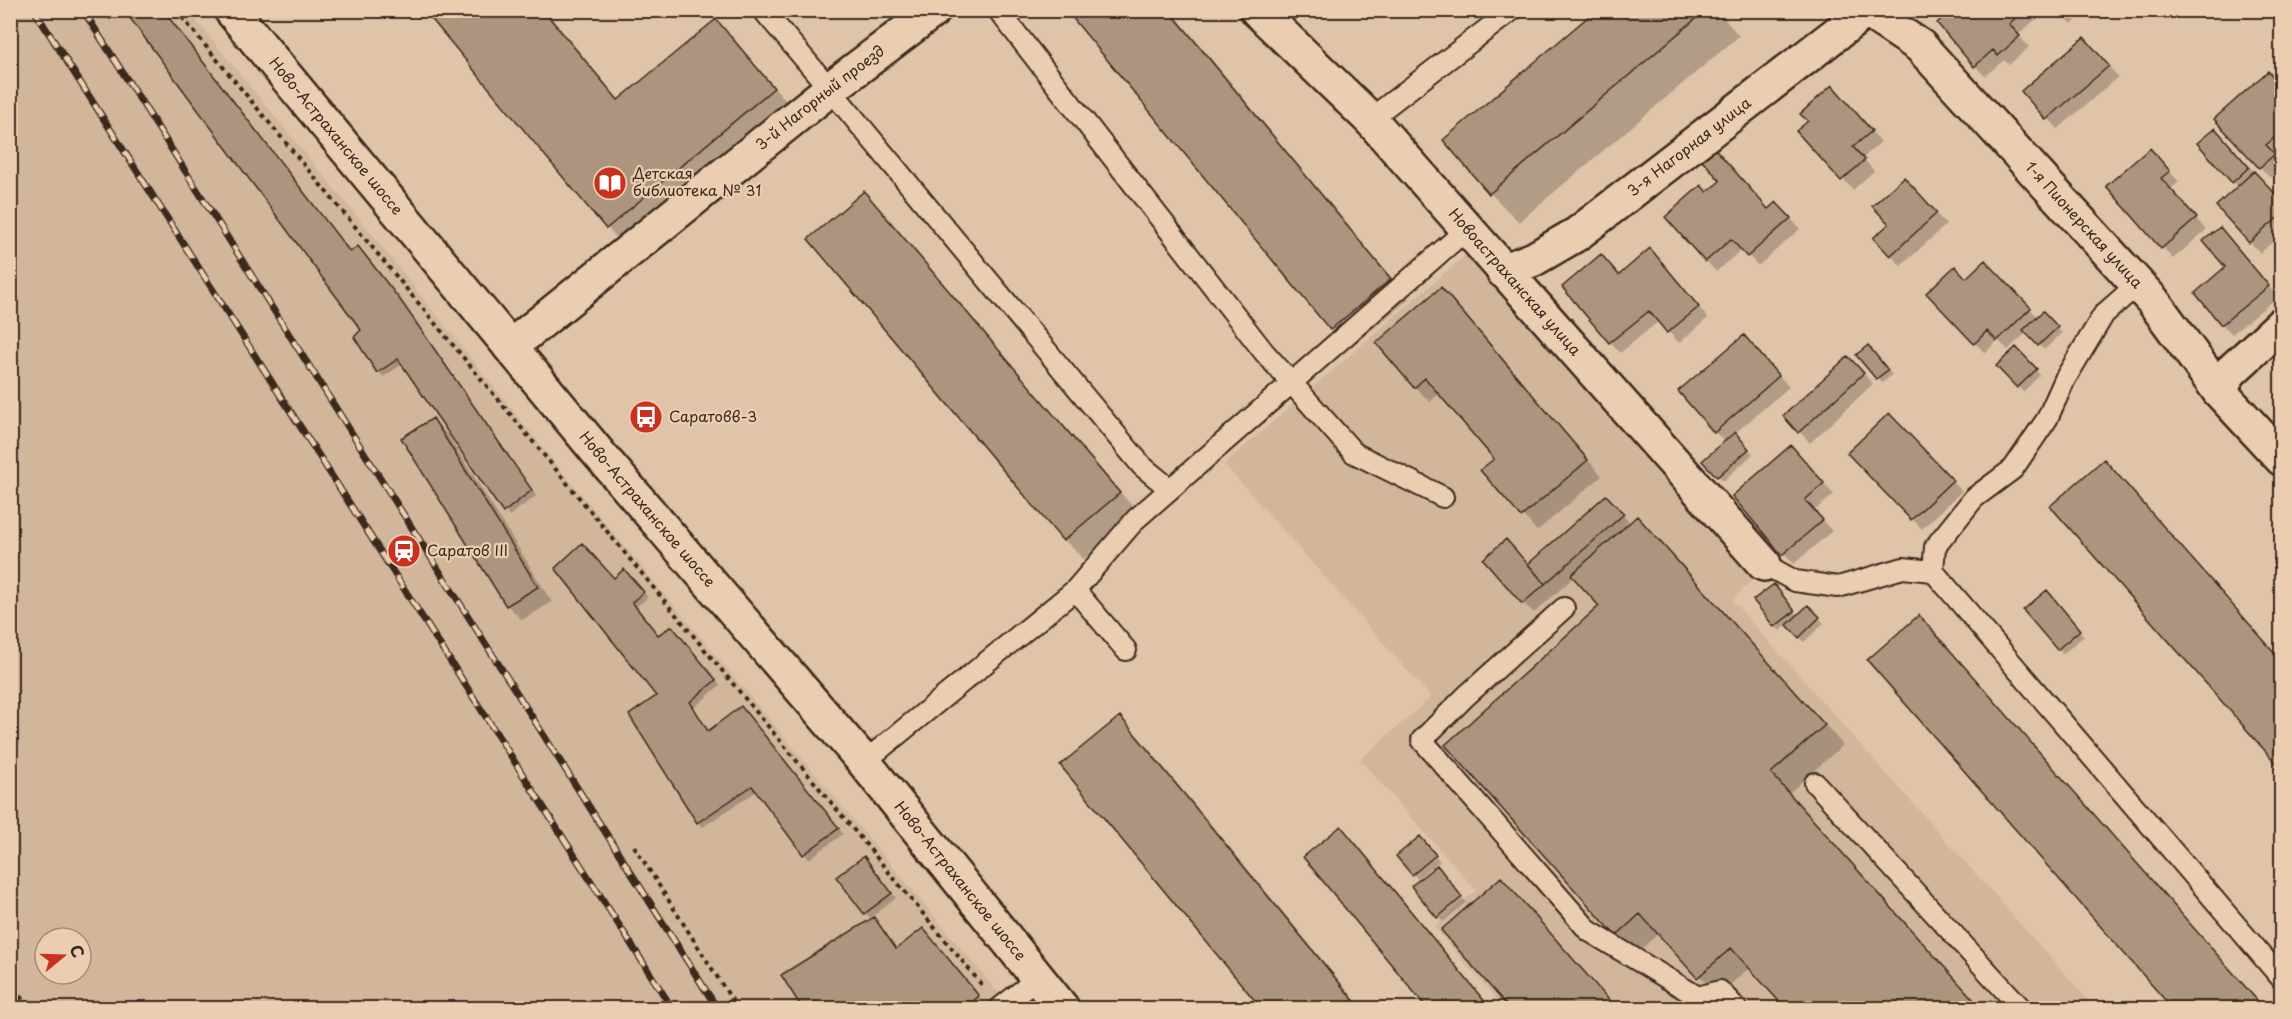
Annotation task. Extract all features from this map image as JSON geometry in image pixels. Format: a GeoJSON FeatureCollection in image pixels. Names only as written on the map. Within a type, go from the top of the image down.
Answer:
{"type":"FeatureCollection","features":[{"type":"Feature","properties":{"kind":"street","name":"Ново-Астраханское шоссе"},"geometry":{"type":"LineString","coordinates":[[231,10],[510,347],[864,762],[1062,1008]]}},
{"type":"Feature","properties":{"kind":"street","name":"3-й Нагорный проезд"},"geometry":{"type":"LineString","coordinates":[[510,347],[830,89],[934,10]]}},
{"type":"Feature","properties":{"kind":"street","name":"Новоастраханская улица"},"geometry":{"type":"LineString","coordinates":[[1257,10],[1370,119],[1764,564]]}},
{"type":"Feature","properties":{"kind":"street","name":"3-я Нагорная улица"},"geometry":{"type":"LineString","coordinates":[[1503,271],[1534,259],[1577,234],[1867,11]]}},
{"type":"Feature","properties":{"kind":"street","name":"1-я Пионерская улица"},"geometry":{"type":"LineString","coordinates":[[1867,11],[1920,46],[2153,301],[2219,390],[2282,459]]}},
{"type":"Feature","properties":{"kind":"street"},"geometry":{"type":"LineString","coordinates":[[2219,390],[2230,372],[2282,324]]}},
{"type":"Feature","properties":{"kind":"lane"},"geometry":{"type":"LineString","coordinates":[[763,10],[1142,466],[1170,489]]}},
{"type":"Feature","properties":{"kind":"lane"},"geometry":{"type":"LineString","coordinates":[[998,10],[1264,352],[1354,453],[1443,497]]}},
{"type":"Feature","properties":{"kind":"lane"},"geometry":{"type":"LineString","coordinates":[[1370,119],[1512,10]]}},
{"type":"Feature","properties":{"kind":"lane"},"geometry":{"type":"LineString","coordinates":[[864,762],[1075,590],[1136,519],[1467,228]]}},
{"type":"Feature","properties":{"kind":"lane"},"geometry":{"type":"LineString","coordinates":[[1933,571],[1935,547],[1974,498],[2013,469],[2047,419],[2065,379],[2104,314],[2138,284]]}},
{"type":"Feature","properties":{"kind":"lane"},"geometry":{"type":"LineString","coordinates":[[1764,564],[1796,581],[1838,587],[1903,568],[1933,571],[2282,979]]}},
{"type":"Feature","properties":{"kind":"lane"},"geometry":{"type":"LineString","coordinates":[[1075,590],[1126,650]]}},
{"type":"Feature","properties":{"kind":"lane"},"geometry":{"type":"LineString","coordinates":[[1564,608],[1466,696],[1422,741],[1589,931],[1698,997],[1720,991],[1736,1008]]}},
{"type":"Feature","properties":{"kind":"lane"},"geometry":{"type":"LineString","coordinates":[[1815,783],[2021,1008]]}},
{"type":"Feature","properties":{"kind":"lane"},"geometry":{"type":"LineString","coordinates":[[1001,1008],[1038,978]]}},
{"type":"Feature","properties":{"kind":"path"},"geometry":{"type":"LineString","coordinates":[[105,10],[111,19]]}},
{"type":"Feature","properties":{"kind":"path"},"geometry":{"type":"LineString","coordinates":[[176,10],[1001,1008]]}},
{"type":"Feature","properties":{"kind":"path"},"geometry":{"type":"LineString","coordinates":[[634,846],[737,1008]]}},
{"type":"Feature","properties":{"kind":"path"},"geometry":{"type":"LineString","coordinates":[[10,981],[28,1008]]}},
{"type":"Feature","properties":{"kind":"shaded area"},"geometry":{"type":"Polygon","coordinates":[[[10,11],[188,11],[371,233],[550,457],[1011,1008],[11,1008],[10,11]]]}},
{"type":"Feature","properties":{"kind":"shaded area"},"geometry":{"type":"Polygon","coordinates":[[[1469,252],[1756,576],[1732,600],[2095,1008],[1504,1008],[1434,927],[1476,890],[1360,760],[1431,697],[1224,464],[1469,252]]]}},
{"type":"Feature","properties":{"kind":"building"},"geometry":{"type":"Polygon","coordinates":[[[124,10],[163,10],[350,252],[358,246],[401,301],[532,490],[503,513],[398,359],[377,373],[354,337],[361,330],[124,10]]]}},
{"type":"Feature","properties":{"kind":"building"},"geometry":{"type":"Polygon","coordinates":[[[424,10],[543,10],[618,100],[716,19],[774,88],[606,229],[424,10]]]}},
{"type":"Feature","properties":{"kind":"building"},"geometry":{"type":"Polygon","coordinates":[[[1066,10],[1169,10],[1391,279],[1330,330],[1066,10]]]}},
{"type":"Feature","properties":{"kind":"building"},"geometry":{"type":"Polygon","coordinates":[[[1596,10],[1706,10],[1489,194],[1443,140],[1596,10]]]}},
{"type":"Feature","properties":{"kind":"building"},"geometry":{"type":"Polygon","coordinates":[[[1951,10],[2024,10],[2009,24],[2020,36],[1998,56],[1993,50],[1974,67],[1937,23],[1951,10]]]}},
{"type":"Feature","properties":{"kind":"building"},"geometry":{"type":"Polygon","coordinates":[[[2084,37],[2109,66],[2046,120],[2021,91],[2084,37]]]}},
{"type":"Feature","properties":{"kind":"building"},"geometry":{"type":"Polygon","coordinates":[[[2268,71],[2282,86],[2282,131],[2266,145],[2275,154],[2259,168],[2214,119],[2268,71]]]}},
{"type":"Feature","properties":{"kind":"building"},"geometry":{"type":"Polygon","coordinates":[[[1832,85],[1872,131],[1853,147],[1865,160],[1841,181],[1796,131],[1808,121],[1800,114],[1832,85]]]}},
{"type":"Feature","properties":{"kind":"building"},"geometry":{"type":"Polygon","coordinates":[[[2215,128],[2249,167],[2232,183],[2197,143],[2215,128]]]}},
{"type":"Feature","properties":{"kind":"building"},"geometry":{"type":"Polygon","coordinates":[[[1711,144],[1768,209],[1776,202],[1791,218],[1747,257],[1731,239],[1705,262],[1665,217],[1701,185],[1707,192],[1720,181],[1698,155],[1711,144]]]}},
{"type":"Feature","properties":{"kind":"building"},"geometry":{"type":"Polygon","coordinates":[[[2150,148],[2170,171],[2161,178],[2197,218],[2161,249],[2106,186],[2150,148]]]}},
{"type":"Feature","properties":{"kind":"building"},"geometry":{"type":"Polygon","coordinates":[[[2254,171],[2282,201],[2282,214],[2249,243],[2216,206],[2254,171]]]}},
{"type":"Feature","properties":{"kind":"building"},"geometry":{"type":"Polygon","coordinates":[[[1904,177],[1937,213],[1890,256],[1873,238],[1889,224],[1872,206],[1904,177]]]}},
{"type":"Feature","properties":{"kind":"building"},"geometry":{"type":"Polygon","coordinates":[[[864,191],[1120,493],[1063,541],[808,239],[864,191]]]}},
{"type":"Feature","properties":{"kind":"building"},"geometry":{"type":"Polygon","coordinates":[[[2220,227],[2269,286],[2221,325],[2195,293],[2225,267],[2203,241],[2220,227]]]}},
{"type":"Feature","properties":{"kind":"building"},"geometry":{"type":"Polygon","coordinates":[[[1650,248],[1699,307],[1667,333],[1649,311],[1609,343],[1562,287],[1601,254],[1619,275],[1650,248]]]}},
{"type":"Feature","properties":{"kind":"building"},"geometry":{"type":"Polygon","coordinates":[[[1985,260],[2031,308],[1997,341],[1987,331],[1974,344],[1926,293],[1955,266],[1966,278],[1985,260]]]}},
{"type":"Feature","properties":{"kind":"building"},"geometry":{"type":"Polygon","coordinates":[[[1441,287],[1588,460],[1521,517],[1480,470],[1494,459],[1425,378],[1414,388],[1376,343],[1441,287]]]}},
{"type":"Feature","properties":{"kind":"building"},"geometry":{"type":"Polygon","coordinates":[[[2043,311],[2058,327],[2038,346],[2023,330],[2043,311]]]}},
{"type":"Feature","properties":{"kind":"building"},"geometry":{"type":"Polygon","coordinates":[[[1744,335],[1779,376],[1714,433],[1678,391],[1744,335]]]}},
{"type":"Feature","properties":{"kind":"building"},"geometry":{"type":"Polygon","coordinates":[[[1868,345],[1888,370],[1876,379],[1856,355],[1868,345]]]}},
{"type":"Feature","properties":{"kind":"building"},"geometry":{"type":"Polygon","coordinates":[[[2016,347],[2037,369],[2017,388],[1996,366],[2016,347]]]}},
{"type":"Feature","properties":{"kind":"building"},"geometry":{"type":"Polygon","coordinates":[[[1848,356],[1864,373],[1798,433],[1783,416],[1848,356]]]}},
{"type":"Feature","properties":{"kind":"building"},"geometry":{"type":"Polygon","coordinates":[[[1889,413],[1953,480],[1911,520],[1847,453],[1889,413]]]}},
{"type":"Feature","properties":{"kind":"building"},"geometry":{"type":"Polygon","coordinates":[[[433,418],[538,587],[506,606],[401,438],[433,418]]]}},
{"type":"Feature","properties":{"kind":"building"},"geometry":{"type":"Polygon","coordinates":[[[1735,432],[1749,449],[1717,477],[1702,461],[1735,432]]]}},
{"type":"Feature","properties":{"kind":"building"},"geometry":{"type":"Polygon","coordinates":[[[1791,445],[1824,483],[1805,500],[1823,520],[1782,555],[1732,496],[1791,445]]]}},
{"type":"Feature","properties":{"kind":"building"},"geometry":{"type":"Polygon","coordinates":[[[2104,459],[2282,661],[2282,770],[2050,506],[2104,459]]]}},
{"type":"Feature","properties":{"kind":"building"},"geometry":{"type":"Polygon","coordinates":[[[1606,495],[1624,514],[1545,584],[1528,564],[1606,495]]]}},
{"type":"Feature","properties":{"kind":"building"},"geometry":{"type":"Polygon","coordinates":[[[1637,516],[1825,725],[1771,773],[1981,1008],[1785,1008],[1731,948],[1697,978],[1640,914],[1616,936],[1445,745],[1599,606],[1571,575],[1637,516]]]}},
{"type":"Feature","properties":{"kind":"building"},"geometry":{"type":"Polygon","coordinates":[[[1506,539],[1545,584],[1522,604],[1483,559],[1506,539]]]}},
{"type":"Feature","properties":{"kind":"building"},"geometry":{"type":"Polygon","coordinates":[[[582,543],[614,578],[624,569],[644,592],[632,602],[658,635],[672,626],[716,680],[690,702],[708,731],[741,706],[839,828],[803,855],[752,786],[697,823],[629,715],[656,696],[555,568],[582,543]]]}},
{"type":"Feature","properties":{"kind":"building"},"geometry":{"type":"Polygon","coordinates":[[[1774,584],[1795,611],[1774,627],[1753,600],[1774,584]]]}},
{"type":"Feature","properties":{"kind":"building"},"geometry":{"type":"Polygon","coordinates":[[[2047,590],[2080,630],[2057,650],[2023,610],[2047,590]]]}},
{"type":"Feature","properties":{"kind":"building"},"geometry":{"type":"Polygon","coordinates":[[[1808,605],[1820,617],[1799,638],[1787,625],[1808,605]]]}},
{"type":"Feature","properties":{"kind":"building"},"geometry":{"type":"Polygon","coordinates":[[[1919,615],[2264,1008],[2172,1008],[1867,660],[1919,615]]]}},
{"type":"Feature","properties":{"kind":"building"},"geometry":{"type":"Polygon","coordinates":[[[1120,716],[1360,1008],[1261,1008],[1060,765],[1120,716]]]}},
{"type":"Feature","properties":{"kind":"building"},"geometry":{"type":"Polygon","coordinates":[[[1341,826],[1490,1008],[1427,1008],[1303,857],[1341,826]]]}},
{"type":"Feature","properties":{"kind":"building"},"geometry":{"type":"Polygon","coordinates":[[[1420,836],[1436,855],[1412,875],[1396,856],[1420,836]]]}},
{"type":"Feature","properties":{"kind":"building"},"geometry":{"type":"Polygon","coordinates":[[[864,856],[892,893],[864,914],[836,877],[864,856]]]}},
{"type":"Feature","properties":{"kind":"building"},"geometry":{"type":"Polygon","coordinates":[[[1437,865],[1462,897],[1437,918],[1411,886],[1437,865]]]}},
{"type":"Feature","properties":{"kind":"building"},"geometry":{"type":"Polygon","coordinates":[[[1501,877],[1616,1008],[1509,1008],[1441,930],[1501,877]]]}},
{"type":"Feature","properties":{"kind":"building"},"geometry":{"type":"Polygon","coordinates":[[[874,917],[896,949],[923,928],[979,996],[965,1008],[802,1008],[781,975],[874,917]]]}},
{"type":"Feature","properties":{"kind":"railway"},"geometry":{"type":"LineString","coordinates":[[34,10],[672,1008]]}},
{"type":"Feature","properties":{"kind":"railway"},"geometry":{"type":"LineString","coordinates":[[83,10],[717,1008]]}},
{"type":"Feature","properties":{"kind":"place","name":"Детская библиотека № 31"},"geometry":{"type":"Point","coordinates":[610,183]}},
{"type":"Feature","properties":{"kind":"place","name":"Саратовв-3"},"geometry":{"type":"Point","coordinates":[646,417]}},
{"type":"Feature","properties":{"kind":"place","name":"Саратов III"},"geometry":{"type":"Point","coordinates":[404,551]}}]}
